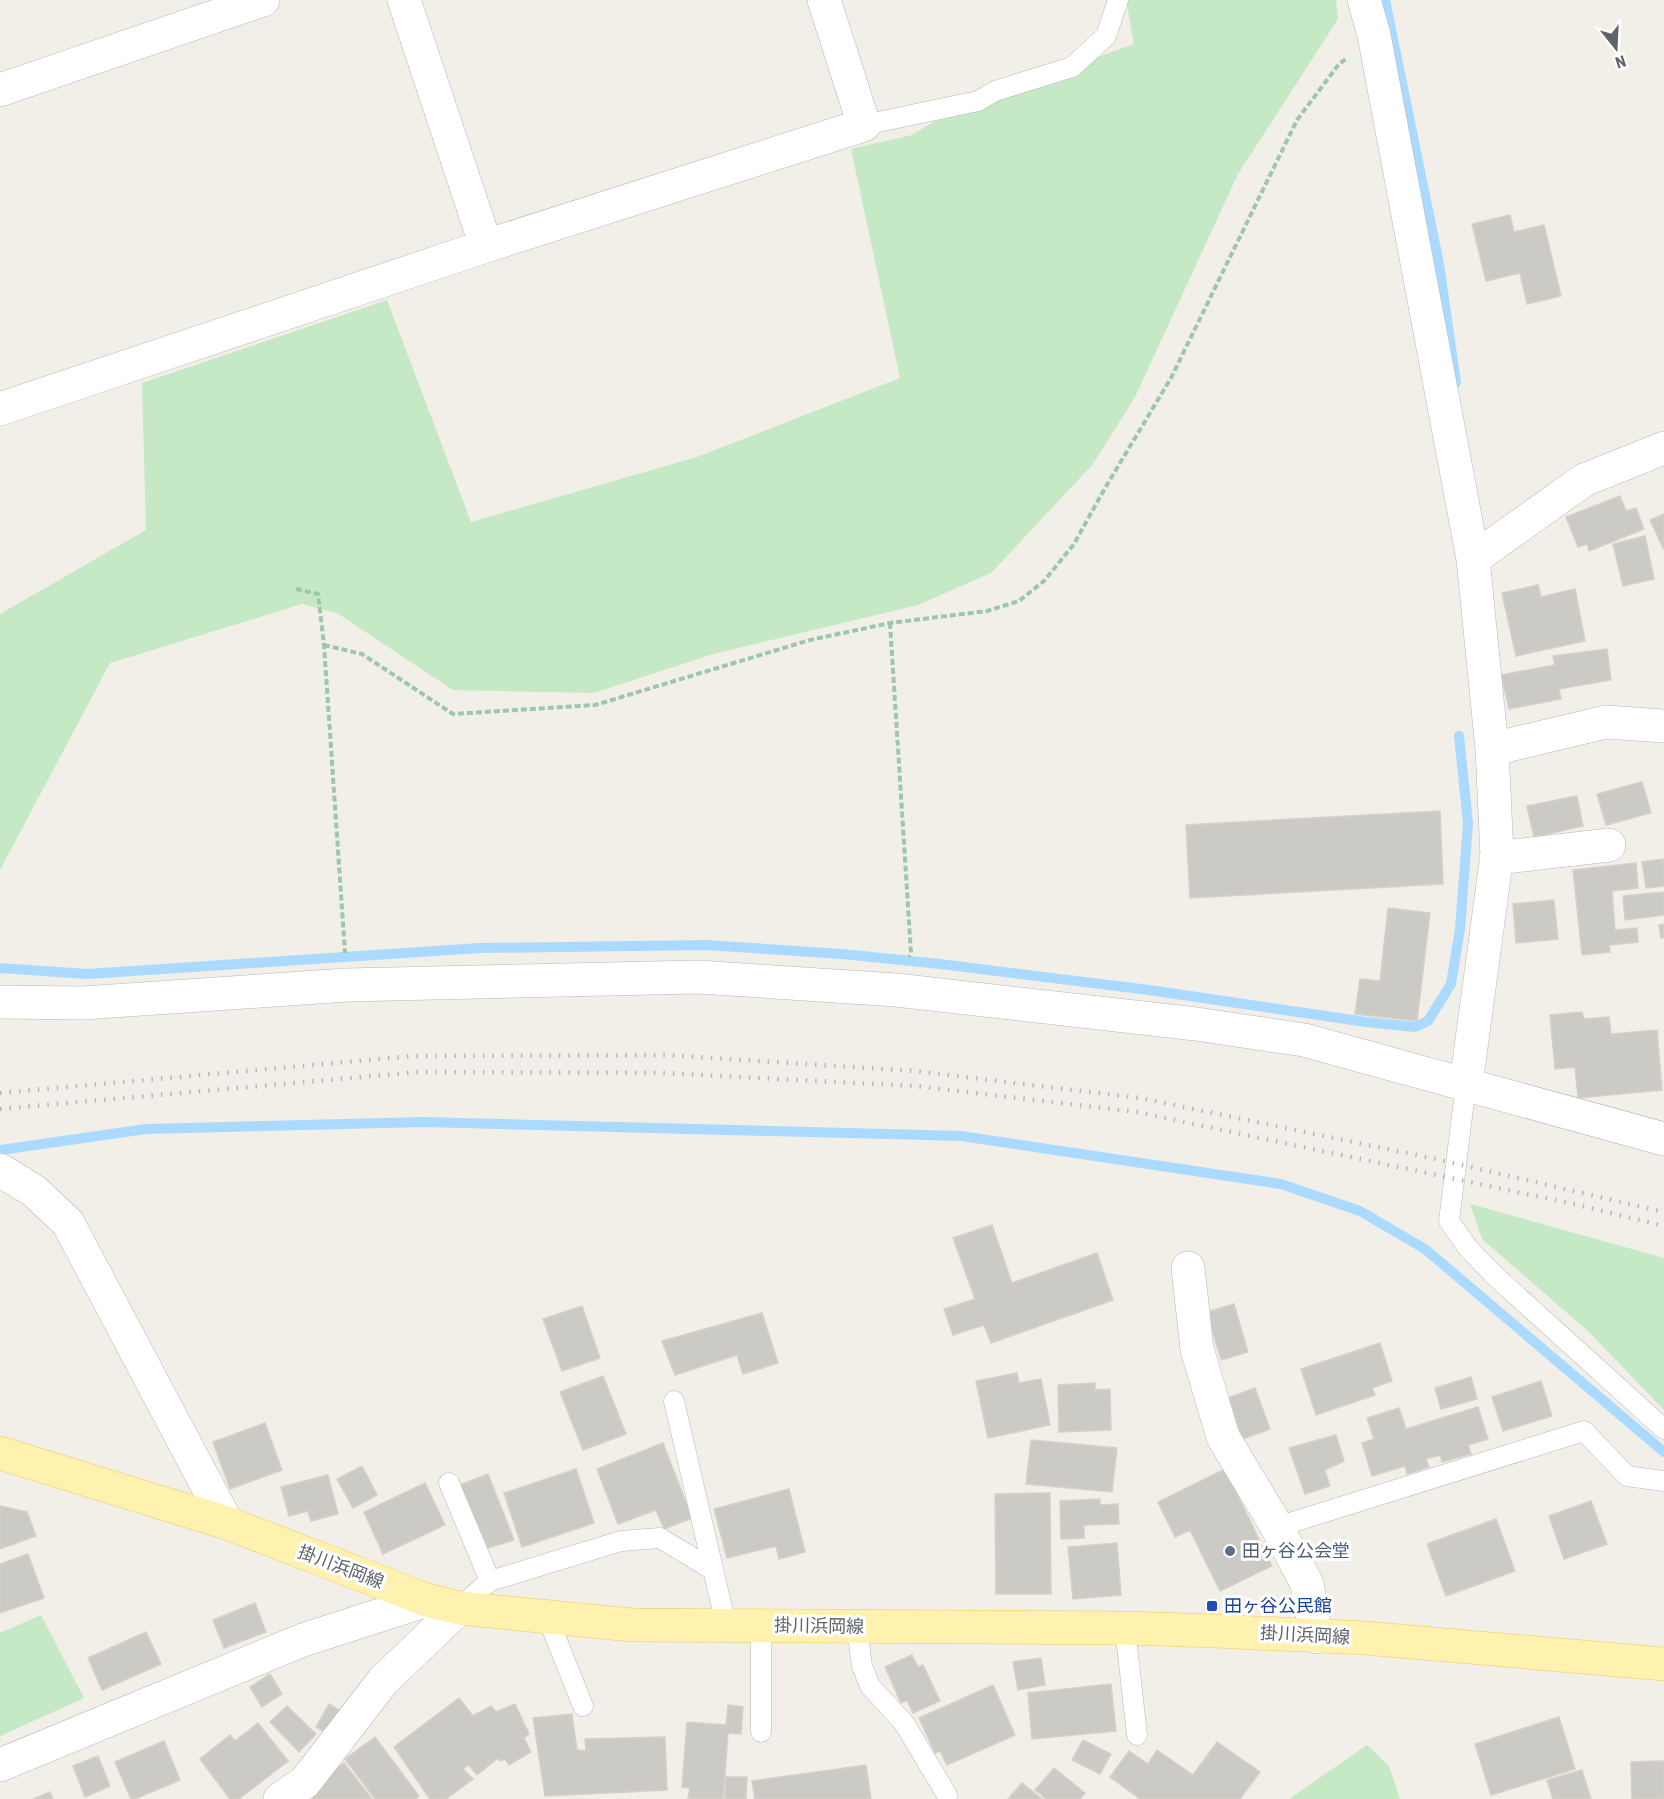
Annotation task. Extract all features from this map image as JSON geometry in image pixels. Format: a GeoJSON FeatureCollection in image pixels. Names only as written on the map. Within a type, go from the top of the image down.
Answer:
{"type":"FeatureCollection","features":[{"type":"Feature","properties":{"kind":"main road","name":"掛川浜岡線"},"geometry":{"type":"LineString","coordinates":[[0,1454],[227,1523],[428,1600],[459,1608],[632,1624],[1125,1628],[1215,1631],[1365,1638],[1664,1664]]}},
{"type":"Feature","properties":{"kind":"street"},"geometry":{"type":"LineString","coordinates":[[0,90],[263,0]]}},
{"type":"Feature","properties":{"kind":"street"},"geometry":{"type":"LineString","coordinates":[[404,0],[486,246]]}},
{"type":"Feature","properties":{"kind":"street"},"geometry":{"type":"LineString","coordinates":[[0,409],[486,246],[864,125],[824,0]]}},
{"type":"Feature","properties":{"kind":"street"},"geometry":{"type":"LineString","coordinates":[[1364,0],[1374,35],[1483,552],[1496,858],[1466,1084]]}},
{"type":"Feature","properties":{"kind":"street"},"geometry":{"type":"LineString","coordinates":[[1483,552],[1584,480],[1664,448]]}},
{"type":"Feature","properties":{"kind":"street"},"geometry":{"type":"LineString","coordinates":[[1492,749],[1606,722],[1664,726]]}},
{"type":"Feature","properties":{"kind":"street"},"geometry":{"type":"LineString","coordinates":[[1496,858],[1609,844]]}},
{"type":"Feature","properties":{"kind":"street"},"geometry":{"type":"LineString","coordinates":[[0,1002],[83,1003],[347,985],[698,977],[896,990],[1196,1024],[1304,1040],[1664,1139]]}},
{"type":"Feature","properties":{"kind":"street"},"geometry":{"type":"LineString","coordinates":[[0,1170],[34,1191],[68,1223],[227,1523]]}},
{"type":"Feature","properties":{"kind":"street"},"geometry":{"type":"LineString","coordinates":[[1188,1268],[1197,1349],[1223,1437],[1277,1527],[1307,1584],[1316,1637]]}},
{"type":"Feature","properties":{"kind":"street"},"geometry":{"type":"LineString","coordinates":[[0,1765],[303,1640],[428,1600]]}},
{"type":"Feature","properties":{"kind":"street"},"geometry":{"type":"LineString","coordinates":[[280,1799],[305,1782],[383,1681],[459,1608]]}},
{"type":"Feature","properties":{"kind":"lane"},"geometry":{"type":"LineString","coordinates":[[864,125],[978,100],[994,91],[1072,67],[1106,36],[1118,0]]}},
{"type":"Feature","properties":{"kind":"lane"},"geometry":{"type":"LineString","coordinates":[[1466,1084],[1449,1221],[1468,1248],[1495,1276],[1664,1429]]}},
{"type":"Feature","properties":{"kind":"lane"},"geometry":{"type":"LineString","coordinates":[[674,1401],[726,1625]]}},
{"type":"Feature","properties":{"kind":"lane"},"geometry":{"type":"LineString","coordinates":[[1277,1527],[1584,1431],[1627,1476],[1664,1481]]}},
{"type":"Feature","properties":{"kind":"lane"},"geometry":{"type":"LineString","coordinates":[[449,1482],[490,1581]]}},
{"type":"Feature","properties":{"kind":"lane"},"geometry":{"type":"LineString","coordinates":[[459,1608],[490,1581],[621,1541],[660,1538],[713,1570]]}},
{"type":"Feature","properties":{"kind":"lane"},"geometry":{"type":"LineString","coordinates":[[547,1616],[583,1706]]}},
{"type":"Feature","properties":{"kind":"lane"},"geometry":{"type":"LineString","coordinates":[[761,1625],[761,1732]]}},
{"type":"Feature","properties":{"kind":"lane"},"geometry":{"type":"LineString","coordinates":[[857,1627],[862,1665],[870,1686],[904,1723],[947,1795]]}},
{"type":"Feature","properties":{"kind":"lane"},"geometry":{"type":"LineString","coordinates":[[1125,1628],[1137,1735]]}},
{"type":"Feature","properties":{"kind":"path"},"geometry":{"type":"LineString","coordinates":[[324,645],[362,654],[453,714],[595,705],[810,640],[890,623],[987,611],[1019,601],[1044,581],[1074,544],[1171,378],[1297,120],[1339,64],[1374,35]]}},
{"type":"Feature","properties":{"kind":"path"},"geometry":{"type":"LineString","coordinates":[[296,589],[318,594],[324,645],[344,934]]}},
{"type":"Feature","properties":{"kind":"path"},"geometry":{"type":"LineString","coordinates":[[890,623],[911,953]]}},
{"type":"Feature","properties":{"kind":"green space"},"geometry":{"type":"Polygon","coordinates":[[[1126,0],[1336,0],[1338,19],[1238,174],[1135,397],[1093,464],[991,573],[918,605],[713,654],[594,693],[453,690],[337,613],[302,604],[110,663],[0,870],[0,614],[146,530],[142,383],[387,300],[471,522],[697,457],[900,378],[851,149],[912,135],[955,109],[1134,44],[1126,0]]]}},
{"type":"Feature","properties":{"kind":"green space"},"geometry":{"type":"Polygon","coordinates":[[[1470,1204],[1664,1258],[1664,1410],[1588,1331],[1482,1239],[1470,1204]]]}},
{"type":"Feature","properties":{"kind":"green space"},"geometry":{"type":"Polygon","coordinates":[[[41,1615],[84,1698],[0,1736],[0,1633],[41,1615]]]}},
{"type":"Feature","properties":{"kind":"green space"},"geometry":{"type":"Polygon","coordinates":[[[1367,1745],[1389,1766],[1400,1799],[1289,1799],[1367,1745]]]}},
{"type":"Feature","properties":{"kind":"building"},"geometry":{"type":"Polygon","coordinates":[[[1510,215],[1514,232],[1544,225],[1561,296],[1527,304],[1520,273],[1486,281],[1472,224],[1510,215]]]}},
{"type":"Feature","properties":{"kind":"building"},"geometry":{"type":"Polygon","coordinates":[[[1620,496],[1626,511],[1636,508],[1644,529],[1589,551],[1587,544],[1578,547],[1566,517],[1620,496]]]}},
{"type":"Feature","properties":{"kind":"building"},"geometry":{"type":"Polygon","coordinates":[[[1664,514],[1664,550],[1650,520],[1664,514]]]}},
{"type":"Feature","properties":{"kind":"building"},"geometry":{"type":"Polygon","coordinates":[[[1645,536],[1654,579],[1623,586],[1613,544],[1645,536]]]}},
{"type":"Feature","properties":{"kind":"building"},"geometry":{"type":"Polygon","coordinates":[[[1538,585],[1541,597],[1575,589],[1585,641],[1516,656],[1502,593],[1538,585]]]}},
{"type":"Feature","properties":{"kind":"building"},"geometry":{"type":"Polygon","coordinates":[[[1607,649],[1611,680],[1559,689],[1561,699],[1509,709],[1501,675],[1555,665],[1553,656],[1607,649]]]}},
{"type":"Feature","properties":{"kind":"building"},"geometry":{"type":"Polygon","coordinates":[[[1642,782],[1651,813],[1606,825],[1597,794],[1642,782]]]}},
{"type":"Feature","properties":{"kind":"building"},"geometry":{"type":"Polygon","coordinates":[[[1577,796],[1583,826],[1534,837],[1527,806],[1577,796]]]}},
{"type":"Feature","properties":{"kind":"building"},"geometry":{"type":"Polygon","coordinates":[[[1440,811],[1443,884],[1190,898],[1186,825],[1440,811]]]}},
{"type":"Feature","properties":{"kind":"building"},"geometry":{"type":"Polygon","coordinates":[[[1664,859],[1664,886],[1646,888],[1642,862],[1664,859]]]}},
{"type":"Feature","properties":{"kind":"building"},"geometry":{"type":"Polygon","coordinates":[[[1636,863],[1638,888],[1612,891],[1615,930],[1637,928],[1638,942],[1609,945],[1610,952],[1582,955],[1573,870],[1636,863]]]}},
{"type":"Feature","properties":{"kind":"building"},"geometry":{"type":"Polygon","coordinates":[[[1664,892],[1664,915],[1625,920],[1623,896],[1664,892]]]}},
{"type":"Feature","properties":{"kind":"building"},"geometry":{"type":"Polygon","coordinates":[[[1554,900],[1558,939],[1516,943],[1513,904],[1554,900]]]}},
{"type":"Feature","properties":{"kind":"building"},"geometry":{"type":"Polygon","coordinates":[[[1388,908],[1430,913],[1417,1021],[1355,1014],[1360,979],[1380,981],[1388,908]]]}},
{"type":"Feature","properties":{"kind":"building"},"geometry":{"type":"Polygon","coordinates":[[[1664,924],[1664,938],[1661,938],[1659,925],[1664,924]]]}},
{"type":"Feature","properties":{"kind":"building"},"geometry":{"type":"Polygon","coordinates":[[[1582,1012],[1584,1019],[1609,1017],[1611,1034],[1657,1030],[1662,1090],[1578,1098],[1575,1067],[1555,1069],[1550,1015],[1582,1012]]]}},
{"type":"Feature","properties":{"kind":"building"},"geometry":{"type":"Polygon","coordinates":[[[992,1225],[1012,1283],[1097,1253],[1113,1300],[991,1343],[984,1325],[953,1335],[944,1309],[975,1299],[953,1238],[992,1225]]]}},
{"type":"Feature","properties":{"kind":"building"},"geometry":{"type":"Polygon","coordinates":[[[1234,1304],[1248,1352],[1221,1360],[1207,1312],[1234,1304]]]}},
{"type":"Feature","properties":{"kind":"building"},"geometry":{"type":"Polygon","coordinates":[[[582,1306],[600,1358],[562,1371],[543,1319],[582,1306]]]}},
{"type":"Feature","properties":{"kind":"building"},"geometry":{"type":"Polygon","coordinates":[[[762,1313],[778,1363],[743,1374],[737,1355],[675,1375],[662,1341],[762,1313]]]}},
{"type":"Feature","properties":{"kind":"building"},"geometry":{"type":"Polygon","coordinates":[[[1380,1343],[1392,1381],[1372,1388],[1375,1395],[1316,1415],[1301,1369],[1380,1343]]]}},
{"type":"Feature","properties":{"kind":"building"},"geometry":{"type":"Polygon","coordinates":[[[1017,1373],[1019,1383],[1041,1379],[1050,1425],[988,1438],[976,1381],[1017,1373]]]}},
{"type":"Feature","properties":{"kind":"building"},"geometry":{"type":"Polygon","coordinates":[[[603,1376],[626,1434],[583,1450],[560,1392],[603,1376]]]}},
{"type":"Feature","properties":{"kind":"building"},"geometry":{"type":"Polygon","coordinates":[[[1471,1377],[1477,1399],[1441,1409],[1435,1388],[1471,1377]]]}},
{"type":"Feature","properties":{"kind":"building"},"geometry":{"type":"Polygon","coordinates":[[[1541,1381],[1552,1416],[1503,1431],[1492,1397],[1541,1381]]]}},
{"type":"Feature","properties":{"kind":"building"},"geometry":{"type":"Polygon","coordinates":[[[1095,1383],[1095,1390],[1110,1389],[1111,1430],[1059,1432],[1058,1385],[1095,1383]]]}},
{"type":"Feature","properties":{"kind":"building"},"geometry":{"type":"Polygon","coordinates":[[[1255,1388],[1270,1429],[1243,1439],[1228,1398],[1255,1388]]]}},
{"type":"Feature","properties":{"kind":"building"},"geometry":{"type":"Polygon","coordinates":[[[1478,1407],[1488,1439],[1468,1445],[1471,1454],[1442,1462],[1440,1455],[1426,1459],[1429,1467],[1407,1474],[1405,1466],[1372,1476],[1362,1443],[1374,1439],[1367,1418],[1399,1408],[1406,1429],[1478,1407]]]}},
{"type":"Feature","properties":{"kind":"building"},"geometry":{"type":"Polygon","coordinates":[[[265,1423],[282,1470],[230,1489],[213,1442],[265,1423]]]}},
{"type":"Feature","properties":{"kind":"building"},"geometry":{"type":"Polygon","coordinates":[[[1336,1435],[1344,1461],[1325,1470],[1330,1486],[1305,1494],[1289,1448],[1336,1435]]]}},
{"type":"Feature","properties":{"kind":"building"},"geometry":{"type":"Polygon","coordinates":[[[1031,1440],[1117,1448],[1112,1492],[1026,1484],[1031,1440]]]}},
{"type":"Feature","properties":{"kind":"building"},"geometry":{"type":"Polygon","coordinates":[[[663,1443],[692,1518],[664,1529],[656,1510],[618,1524],[597,1469],[663,1443]]]}},
{"type":"Feature","properties":{"kind":"building"},"geometry":{"type":"Polygon","coordinates":[[[362,1466],[377,1495],[353,1508],[337,1479],[362,1466]]]}},
{"type":"Feature","properties":{"kind":"building"},"geometry":{"type":"Polygon","coordinates":[[[576,1469],[594,1523],[522,1547],[504,1493],[576,1469]]]}},
{"type":"Feature","properties":{"kind":"building"},"geometry":{"type":"Polygon","coordinates":[[[1225,1469],[1272,1566],[1220,1591],[1190,1530],[1175,1537],[1158,1502],[1225,1469]]]}},
{"type":"Feature","properties":{"kind":"building"},"geometry":{"type":"Polygon","coordinates":[[[488,1474],[514,1540],[488,1548],[460,1485],[488,1474]]]}},
{"type":"Feature","properties":{"kind":"building"},"geometry":{"type":"Polygon","coordinates":[[[328,1475],[338,1514],[311,1521],[308,1511],[289,1516],[281,1487],[328,1475]]]}},
{"type":"Feature","properties":{"kind":"building"},"geometry":{"type":"Polygon","coordinates":[[[425,1483],[445,1525],[383,1554],[364,1512],[425,1483]]]}},
{"type":"Feature","properties":{"kind":"building"},"geometry":{"type":"Polygon","coordinates":[[[789,1489],[805,1552],[779,1559],[776,1546],[727,1558],[714,1509],[789,1489]]]}},
{"type":"Feature","properties":{"kind":"building"},"geometry":{"type":"Polygon","coordinates":[[[1050,1493],[1051,1594],[996,1594],[995,1494],[1050,1493]]]}},
{"type":"Feature","properties":{"kind":"building"},"geometry":{"type":"Polygon","coordinates":[[[1100,1499],[1100,1505],[1118,1504],[1119,1524],[1084,1525],[1084,1538],[1061,1539],[1060,1501],[1100,1499]]]}},
{"type":"Feature","properties":{"kind":"building"},"geometry":{"type":"Polygon","coordinates":[[[1591,1501],[1607,1544],[1564,1559],[1549,1516],[1591,1501]]]}},
{"type":"Feature","properties":{"kind":"building"},"geometry":{"type":"Polygon","coordinates":[[[0,1506],[27,1512],[36,1536],[0,1549],[0,1506]]]}},
{"type":"Feature","properties":{"kind":"building"},"geometry":{"type":"Polygon","coordinates":[[[1496,1519],[1515,1571],[1446,1596],[1427,1544],[1496,1519]]]}},
{"type":"Feature","properties":{"kind":"building"},"geometry":{"type":"Polygon","coordinates":[[[1117,1543],[1121,1595],[1073,1599],[1068,1547],[1117,1543]]]}},
{"type":"Feature","properties":{"kind":"building"},"geometry":{"type":"Polygon","coordinates":[[[28,1554],[44,1598],[0,1613],[0,1564],[28,1554]]]}},
{"type":"Feature","properties":{"kind":"building"},"geometry":{"type":"Polygon","coordinates":[[[255,1603],[266,1632],[224,1648],[213,1620],[255,1603]]]}},
{"type":"Feature","properties":{"kind":"building"},"geometry":{"type":"Polygon","coordinates":[[[146,1632],[161,1664],[102,1690],[88,1658],[146,1632]]]}},
{"type":"Feature","properties":{"kind":"building"},"geometry":{"type":"Polygon","coordinates":[[[912,1655],[918,1667],[923,1665],[940,1701],[913,1713],[907,1700],[901,1703],[885,1667],[912,1655]]]}},
{"type":"Feature","properties":{"kind":"building"},"geometry":{"type":"Polygon","coordinates":[[[1041,1658],[1045,1685],[1018,1690],[1013,1662],[1041,1658]]]}},
{"type":"Feature","properties":{"kind":"building"},"geometry":{"type":"Polygon","coordinates":[[[270,1674],[282,1694],[262,1707],[250,1687],[270,1674]]]}},
{"type":"Feature","properties":{"kind":"building"},"geometry":{"type":"Polygon","coordinates":[[[1111,1684],[1116,1731],[1032,1739],[1028,1693],[1111,1684]]]}},
{"type":"Feature","properties":{"kind":"building"},"geometry":{"type":"Polygon","coordinates":[[[993,1685],[1015,1735],[947,1765],[940,1751],[935,1753],[919,1718],[993,1685]]]}},
{"type":"Feature","properties":{"kind":"building"},"geometry":{"type":"Polygon","coordinates":[[[459,1698],[473,1716],[491,1706],[496,1712],[515,1704],[529,1734],[524,1738],[531,1752],[509,1765],[505,1759],[500,1761],[498,1758],[477,1775],[469,1765],[463,1769],[473,1779],[446,1799],[430,1799],[394,1747],[459,1698]]]}},
{"type":"Feature","properties":{"kind":"building"},"geometry":{"type":"Polygon","coordinates":[[[329,1704],[340,1711],[327,1733],[316,1727],[329,1704]]]}},
{"type":"Feature","properties":{"kind":"building"},"geometry":{"type":"Polygon","coordinates":[[[728,1705],[743,1707],[741,1734],[728,1733],[723,1799],[688,1798],[690,1788],[682,1787],[687,1722],[726,1725],[728,1705]]]}},
{"type":"Feature","properties":{"kind":"building"},"geometry":{"type":"Polygon","coordinates":[[[287,1706],[316,1734],[299,1752],[270,1722],[287,1706]]]}},
{"type":"Feature","properties":{"kind":"building"},"geometry":{"type":"Polygon","coordinates":[[[572,1714],[577,1750],[586,1751],[585,1739],[665,1737],[667,1790],[545,1796],[533,1718],[572,1714]]]}},
{"type":"Feature","properties":{"kind":"building"},"geometry":{"type":"Polygon","coordinates":[[[1559,1717],[1575,1769],[1491,1795],[1475,1744],[1559,1717]]]}},
{"type":"Feature","properties":{"kind":"building"},"geometry":{"type":"Polygon","coordinates":[[[258,1723],[288,1761],[239,1799],[230,1799],[200,1759],[230,1735],[235,1741],[258,1723]]]}},
{"type":"Feature","properties":{"kind":"building"},"geometry":{"type":"Polygon","coordinates":[[[375,1737],[419,1796],[415,1799],[375,1799],[345,1759],[375,1737]]]}},
{"type":"Feature","properties":{"kind":"building"},"geometry":{"type":"Polygon","coordinates":[[[1083,1740],[1111,1754],[1100,1774],[1072,1760],[1083,1740]]]}},
{"type":"Feature","properties":{"kind":"building"},"geometry":{"type":"Polygon","coordinates":[[[164,1741],[180,1780],[131,1799],[115,1762],[164,1741]]]}},
{"type":"Feature","properties":{"kind":"building"},"geometry":{"type":"Polygon","coordinates":[[[1217,1742],[1260,1772],[1240,1799],[1140,1799],[1110,1777],[1129,1751],[1148,1764],[1157,1750],[1193,1775],[1217,1742]]]}},
{"type":"Feature","properties":{"kind":"building"},"geometry":{"type":"Polygon","coordinates":[[[98,1756],[110,1786],[85,1797],[73,1766],[98,1756]]]}},
{"type":"Feature","properties":{"kind":"building"},"geometry":{"type":"Polygon","coordinates":[[[1664,1761],[1664,1799],[1632,1799],[1631,1762],[1664,1761]]]}},
{"type":"Feature","properties":{"kind":"building"},"geometry":{"type":"Polygon","coordinates":[[[344,1763],[372,1799],[313,1799],[307,1791],[344,1763]]]}},
{"type":"Feature","properties":{"kind":"building"},"geometry":{"type":"Polygon","coordinates":[[[866,1765],[871,1799],[755,1799],[752,1781],[866,1765]]]}},
{"type":"Feature","properties":{"kind":"building"},"geometry":{"type":"Polygon","coordinates":[[[1054,1768],[1085,1793],[1080,1799],[1046,1799],[1035,1790],[1054,1768]]]}},
{"type":"Feature","properties":{"kind":"building"},"geometry":{"type":"Polygon","coordinates":[[[1582,1770],[1591,1799],[1553,1799],[1547,1780],[1582,1770]]]}},
{"type":"Feature","properties":{"kind":"building"},"geometry":{"type":"Polygon","coordinates":[[[726,1777],[747,1777],[746,1799],[725,1799],[726,1777]]]}},
{"type":"Feature","properties":{"kind":"building"},"geometry":{"type":"Polygon","coordinates":[[[1022,1783],[1042,1799],[1008,1799],[1022,1783]]]}},
{"type":"Feature","properties":{"kind":"building"},"geometry":{"type":"Polygon","coordinates":[[[50,1792],[53,1799],[33,1799],[50,1792]]]}},
{"type":"Feature","properties":{"kind":"waterway"},"geometry":{"type":"LineString","coordinates":[[1385,0],[1439,264],[1456,383]]}},
{"type":"Feature","properties":{"kind":"waterway"},"geometry":{"type":"LineString","coordinates":[[0,968],[87,974],[480,948],[706,945],[842,954],[940,964],[1415,1027],[1428,1021],[1451,984],[1460,929],[1468,823],[1459,736]]}},
{"type":"Feature","properties":{"kind":"waterway"},"geometry":{"type":"LineString","coordinates":[[0,1150],[146,1129],[423,1122],[961,1136],[1281,1184],[1360,1211],[1425,1249],[1664,1452]]}},
{"type":"Feature","properties":{"kind":"railway"},"geometry":{"type":"LineString","coordinates":[[0,1093],[413,1056],[666,1055],[914,1071],[1140,1098],[1436,1159],[1664,1212]]}},
{"type":"Feature","properties":{"kind":"railway"},"geometry":{"type":"LineString","coordinates":[[0,1109],[418,1072],[663,1073],[915,1086],[1137,1112],[1574,1204],[1664,1226]]}},
{"type":"Feature","properties":{"kind":"place","name":"田ヶ谷公会堂"},"geometry":{"type":"Point","coordinates":[1230,1551]}},
{"type":"Feature","properties":{"kind":"place","name":"田ヶ谷公民館"},"geometry":{"type":"Point","coordinates":[1212,1606]}}]}
